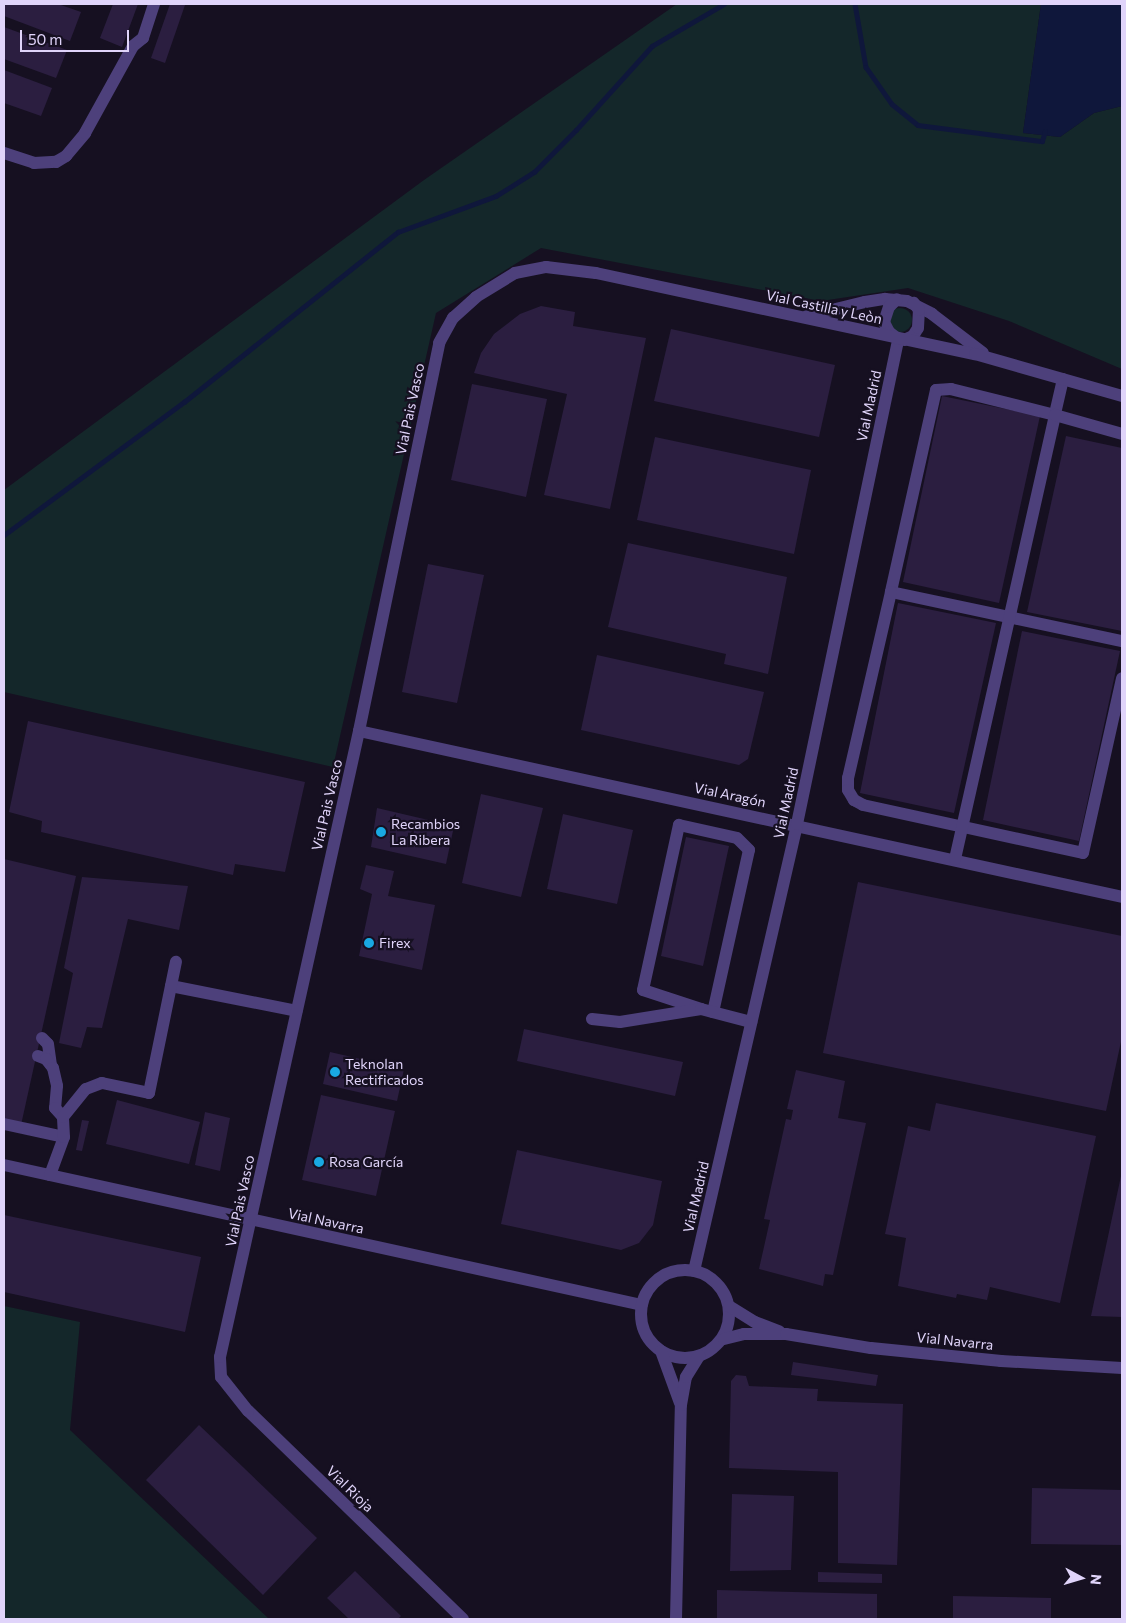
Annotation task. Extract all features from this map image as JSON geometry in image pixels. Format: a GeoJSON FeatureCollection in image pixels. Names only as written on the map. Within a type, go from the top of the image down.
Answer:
{"type":"FeatureCollection","features":[{"type":"Feature","properties":{"kind":"street"},"geometry":{"type":"LineString","coordinates":[[4,152],[34,163],[56,162],[66,156],[84,133],[134,46],[142,38],[154,4]]}},
{"type":"Feature","properties":{"kind":"street","name":"Vial Castilla y Leòn"},"geometry":{"type":"LineString","coordinates":[[515,273],[546,267],[596,273],[992,359],[1122,396]]}},
{"type":"Feature","properties":{"kind":"street","name":"Vial Pais Vasco"},"geometry":{"type":"LineString","coordinates":[[221,1377],[220,1357],[359,731],[439,343],[453,318],[464,307],[515,273]]}},
{"type":"Feature","properties":{"kind":"street"},"geometry":{"type":"LineString","coordinates":[[899,298],[889,307],[884,322],[889,332],[901,339],[913,336],[918,328],[919,310],[914,304]]}},
{"type":"Feature","properties":{"kind":"street"},"geometry":{"type":"LineString","coordinates":[[799,317],[865,302],[899,298],[914,304],[992,359]]}},
{"type":"Feature","properties":{"kind":"street","name":"Vial Madrid"},"geometry":{"type":"LineString","coordinates":[[694,1271],[797,824],[901,339]]}},
{"type":"Feature","properties":{"kind":"street"},"geometry":{"type":"LineString","coordinates":[[954,859],[1064,379]]}},
{"type":"Feature","properties":{"kind":"street"},"geometry":{"type":"LineString","coordinates":[[1122,434],[951,389],[936,390],[848,790],[854,800],[863,805],[1082,852],[1122,678]]}},
{"type":"Feature","properties":{"kind":"street"},"geometry":{"type":"LineString","coordinates":[[891,592],[1009,619],[1122,641]]}},
{"type":"Feature","properties":{"kind":"street","name":"Vial Aragón"},"geometry":{"type":"LineString","coordinates":[[359,731],[797,824],[1122,897]]}},
{"type":"Feature","properties":{"kind":"street"},"geometry":{"type":"LineString","coordinates":[[707,1010],[749,850],[737,838],[679,825],[643,990],[707,1010],[751,1022]]}},
{"type":"Feature","properties":{"kind":"street"},"geometry":{"type":"LineString","coordinates":[[63,1117],[86,1089],[102,1083],[149,1093],[176,962]]}},
{"type":"Feature","properties":{"kind":"street"},"geometry":{"type":"LineString","coordinates":[[171,986],[297,1010]]}},
{"type":"Feature","properties":{"kind":"street"},"geometry":{"type":"LineString","coordinates":[[592,1019],[620,1022],[707,1010]]}},
{"type":"Feature","properties":{"kind":"street"},"geometry":{"type":"LineString","coordinates":[[42,1038],[48,1044],[51,1065]]}},
{"type":"Feature","properties":{"kind":"street"},"geometry":{"type":"LineString","coordinates":[[38,1056],[46,1059],[56,1076],[55,1108],[63,1117],[64,1137],[50,1175]]}},
{"type":"Feature","properties":{"kind":"street"},"geometry":{"type":"LineString","coordinates":[[4,1124],[64,1137]]}},
{"type":"Feature","properties":{"kind":"street","name":"Vial Navarra"},"geometry":{"type":"LineString","coordinates":[[4,1165],[642,1305]]}},
{"type":"Feature","properties":{"kind":"street"},"geometry":{"type":"LineString","coordinates":[[677,1270],[694,1271],[710,1277],[722,1290],[729,1306],[730,1321],[724,1339],[698,1356],[684,1359],[662,1351],[646,1336],[641,1321],[642,1305],[648,1289],[660,1277],[677,1270]]}},
{"type":"Feature","properties":{"kind":"street","name":"Vial Navarra"},"geometry":{"type":"LineString","coordinates":[[729,1306],[755,1322],[786,1334]]}},
{"type":"Feature","properties":{"kind":"street","name":"Vial Navarra"},"geometry":{"type":"LineString","coordinates":[[724,1339],[744,1334],[786,1334],[871,1348],[1122,1368]]}},
{"type":"Feature","properties":{"kind":"street"},"geometry":{"type":"LineString","coordinates":[[662,1351],[680,1405]]}},
{"type":"Feature","properties":{"kind":"street"},"geometry":{"type":"LineString","coordinates":[[676,1619],[680,1405],[686,1377],[698,1356]]}},
{"type":"Feature","properties":{"kind":"street","name":"Vial Rioja"},"geometry":{"type":"LineString","coordinates":[[221,1377],[243,1406],[463,1619]]}},
{"type":"Feature","properties":{"kind":"green space"},"geometry":{"type":"Polygon","coordinates":[[[677,4],[1041,4],[1023,133],[1060,137],[1094,113],[1122,106],[1122,369],[1009,321],[908,288],[821,301],[541,248],[436,313],[333,767],[4,692],[4,490],[424,180],[677,4]]]}},
{"type":"Feature","properties":{"kind":"green space"},"geometry":{"type":"Polygon","coordinates":[[[900,308],[909,311],[912,320],[909,329],[900,332],[891,329],[888,320],[891,311],[900,308]]]}},
{"type":"Feature","properties":{"kind":"green space"},"geometry":{"type":"Polygon","coordinates":[[[4,1306],[80,1322],[70,1430],[269,1619],[4,1619],[4,1306]]]}},
{"type":"Feature","properties":{"kind":"water"},"geometry":{"type":"Polygon","coordinates":[[[1041,4],[1122,4],[1122,106],[1094,113],[1060,137],[1023,133],[1041,4]]]}},
{"type":"Feature","properties":{"kind":"building"},"geometry":{"type":"Polygon","coordinates":[[[4,4],[58,4],[81,12],[70,41],[4,16],[4,4]]]}},
{"type":"Feature","properties":{"kind":"building"},"geometry":{"type":"Polygon","coordinates":[[[113,4],[138,4],[122,47],[100,38],[113,4]]]}},
{"type":"Feature","properties":{"kind":"building"},"geometry":{"type":"Polygon","coordinates":[[[170,4],[185,5],[165,63],[151,58],[170,4]]]}},
{"type":"Feature","properties":{"kind":"building"},"geometry":{"type":"Polygon","coordinates":[[[4,27],[67,50],[56,78],[4,59],[4,27]]]}},
{"type":"Feature","properties":{"kind":"building"},"geometry":{"type":"Polygon","coordinates":[[[4,70],[52,88],[41,116],[4,103],[4,70]]]}},
{"type":"Feature","properties":{"kind":"building"},"geometry":{"type":"Polygon","coordinates":[[[541,306],[575,312],[573,326],[646,338],[610,509],[544,495],[567,394],[474,373],[481,353],[494,334],[520,314],[541,306]]]}},
{"type":"Feature","properties":{"kind":"building"},"geometry":{"type":"Polygon","coordinates":[[[671,329],[835,365],[819,437],[654,401],[671,329]]]}},
{"type":"Feature","properties":{"kind":"building"},"geometry":{"type":"Polygon","coordinates":[[[472,384],[547,399],[526,497],[451,480],[472,384]]]}},
{"type":"Feature","properties":{"kind":"building"},"geometry":{"type":"Polygon","coordinates":[[[942,396],[1040,416],[999,603],[903,582],[942,396]]]}},
{"type":"Feature","properties":{"kind":"building"},"geometry":{"type":"Polygon","coordinates":[[[1066,436],[1122,448],[1122,631],[1027,612],[1066,436]]]}},
{"type":"Feature","properties":{"kind":"building"},"geometry":{"type":"Polygon","coordinates":[[[655,437],[811,470],[794,554],[637,520],[655,437]]]}},
{"type":"Feature","properties":{"kind":"building"},"geometry":{"type":"Polygon","coordinates":[[[628,543],[787,577],[768,674],[724,664],[726,654],[608,627],[628,543]]]}},
{"type":"Feature","properties":{"kind":"building"},"geometry":{"type":"Polygon","coordinates":[[[428,564],[484,575],[457,703],[402,692],[428,564]]]}},
{"type":"Feature","properties":{"kind":"building"},"geometry":{"type":"Polygon","coordinates":[[[898,603],[996,623],[954,813],[860,793],[898,603]]]}},
{"type":"Feature","properties":{"kind":"building"},"geometry":{"type":"Polygon","coordinates":[[[1022,631],[1120,651],[1079,841],[983,820],[1022,631]]]}},
{"type":"Feature","properties":{"kind":"building"},"geometry":{"type":"Polygon","coordinates":[[[597,655],[764,692],[748,759],[739,765],[581,730],[597,655]]]}},
{"type":"Feature","properties":{"kind":"building"},"geometry":{"type":"Polygon","coordinates":[[[28,721],[305,782],[285,872],[235,864],[233,875],[41,832],[42,821],[9,812],[28,721]]]}},
{"type":"Feature","properties":{"kind":"building"},"geometry":{"type":"Polygon","coordinates":[[[481,794],[543,808],[521,897],[462,883],[481,794]]]}},
{"type":"Feature","properties":{"kind":"building"},"geometry":{"type":"Polygon","coordinates":[[[377,808],[454,826],[446,864],[371,847],[377,808]]]}},
{"type":"Feature","properties":{"kind":"building"},"geometry":{"type":"Polygon","coordinates":[[[563,814],[633,830],[617,904],[547,889],[563,814]]]}},
{"type":"Feature","properties":{"kind":"building"},"geometry":{"type":"Polygon","coordinates":[[[686,837],[729,846],[703,966],[661,956],[686,837]]]}},
{"type":"Feature","properties":{"kind":"building"},"geometry":{"type":"Polygon","coordinates":[[[4,859],[76,876],[21,1125],[4,1121],[4,859]]]}},
{"type":"Feature","properties":{"kind":"building"},"geometry":{"type":"Polygon","coordinates":[[[366,865],[394,871],[388,896],[435,905],[422,970],[359,956],[372,894],[360,889],[366,865]]]}},
{"type":"Feature","properties":{"kind":"building"},"geometry":{"type":"Polygon","coordinates":[[[82,877],[188,886],[179,930],[128,919],[102,1028],[87,1027],[81,1048],[59,1043],[73,973],[64,968],[82,877]]]}},
{"type":"Feature","properties":{"kind":"building"},"geometry":{"type":"Polygon","coordinates":[[[858,882],[1122,936],[1122,1037],[1106,1111],[823,1053],[858,882]]]}},
{"type":"Feature","properties":{"kind":"building"},"geometry":{"type":"Polygon","coordinates":[[[524,1029],[683,1062],[675,1096],[517,1061],[524,1029]]]}},
{"type":"Feature","properties":{"kind":"building"},"geometry":{"type":"Polygon","coordinates":[[[330,1052],[404,1069],[397,1101],[323,1084],[330,1052]]]}},
{"type":"Feature","properties":{"kind":"building"},"geometry":{"type":"Polygon","coordinates":[[[796,1070],[845,1081],[838,1118],[866,1123],[833,1275],[825,1274],[823,1286],[759,1269],[770,1220],[764,1219],[786,1119],[791,1120],[793,1110],[787,1109],[796,1070]]]}},
{"type":"Feature","properties":{"kind":"building"},"geometry":{"type":"Polygon","coordinates":[[[321,1095],[395,1111],[376,1196],[302,1180],[321,1095]]]}},
{"type":"Feature","properties":{"kind":"building"},"geometry":{"type":"Polygon","coordinates":[[[117,1100],[200,1122],[189,1164],[106,1144],[117,1100]]]}},
{"type":"Feature","properties":{"kind":"building"},"geometry":{"type":"Polygon","coordinates":[[[936,1103],[1096,1136],[1060,1303],[990,1287],[987,1300],[957,1294],[956,1298],[898,1286],[906,1238],[885,1234],[908,1126],[930,1131],[936,1103]]]}},
{"type":"Feature","properties":{"kind":"building"},"geometry":{"type":"Polygon","coordinates":[[[205,1112],[230,1118],[220,1171],[195,1165],[205,1112]]]}},
{"type":"Feature","properties":{"kind":"building"},"geometry":{"type":"Polygon","coordinates":[[[82,1120],[89,1121],[82,1151],[76,1150],[82,1120]]]}},
{"type":"Feature","properties":{"kind":"building"},"geometry":{"type":"Polygon","coordinates":[[[517,1150],[662,1181],[653,1225],[639,1243],[621,1250],[501,1224],[517,1150]]]}},
{"type":"Feature","properties":{"kind":"building"},"geometry":{"type":"Polygon","coordinates":[[[1121,1176],[1122,1317],[1091,1316],[1121,1176]]]}},
{"type":"Feature","properties":{"kind":"building"},"geometry":{"type":"Polygon","coordinates":[[[4,1215],[201,1257],[185,1332],[4,1292],[4,1215]]]}},
{"type":"Feature","properties":{"kind":"building"},"geometry":{"type":"Polygon","coordinates":[[[793,1362],[878,1375],[876,1386],[791,1375],[793,1362]]]}},
{"type":"Feature","properties":{"kind":"building"},"geometry":{"type":"Polygon","coordinates":[[[736,1375],[746,1376],[749,1386],[818,1389],[817,1401],[903,1404],[897,1565],[838,1563],[838,1472],[729,1468],[731,1381],[736,1375]]]}},
{"type":"Feature","properties":{"kind":"building"},"geometry":{"type":"Polygon","coordinates":[[[199,1425],[317,1538],[263,1595],[146,1480],[199,1425]]]}},
{"type":"Feature","properties":{"kind":"building"},"geometry":{"type":"Polygon","coordinates":[[[1032,1488],[1122,1490],[1122,1545],[1031,1544],[1032,1488]]]}},
{"type":"Feature","properties":{"kind":"building"},"geometry":{"type":"Polygon","coordinates":[[[732,1494],[794,1496],[791,1570],[730,1571],[732,1494]]]}},
{"type":"Feature","properties":{"kind":"building"},"geometry":{"type":"Polygon","coordinates":[[[355,1571],[401,1616],[398,1619],[349,1619],[327,1598],[355,1571]]]}},
{"type":"Feature","properties":{"kind":"building"},"geometry":{"type":"Polygon","coordinates":[[[818,1572],[882,1574],[882,1583],[818,1582],[818,1572]]]}},
{"type":"Feature","properties":{"kind":"building"},"geometry":{"type":"Polygon","coordinates":[[[717,1590],[877,1594],[877,1619],[717,1619],[717,1590]]]}},
{"type":"Feature","properties":{"kind":"building"},"geometry":{"type":"Polygon","coordinates":[[[953,1596],[1051,1598],[1051,1619],[953,1619],[953,1596]]]}},
{"type":"Feature","properties":{"kind":"waterway"},"geometry":{"type":"LineString","coordinates":[[4,535],[184,402],[398,232],[496,196],[534,172],[576,130],[652,46],[724,4]]}},
{"type":"Feature","properties":{"kind":"waterway"},"geometry":{"type":"LineString","coordinates":[[855,4],[866,67],[892,104],[918,125],[1042,141],[1045,131]]}},
{"type":"Feature","properties":{"kind":"place","name":"Recambios La Ribera"},"geometry":{"type":"Point","coordinates":[381,832]}},
{"type":"Feature","properties":{"kind":"place","name":"Firex"},"geometry":{"type":"Point","coordinates":[369,943]}},
{"type":"Feature","properties":{"kind":"place","name":"Teknolan Rectificados"},"geometry":{"type":"Point","coordinates":[335,1072]}},
{"type":"Feature","properties":{"kind":"place","name":"Rosa García"},"geometry":{"type":"Point","coordinates":[319,1162]}}]}
